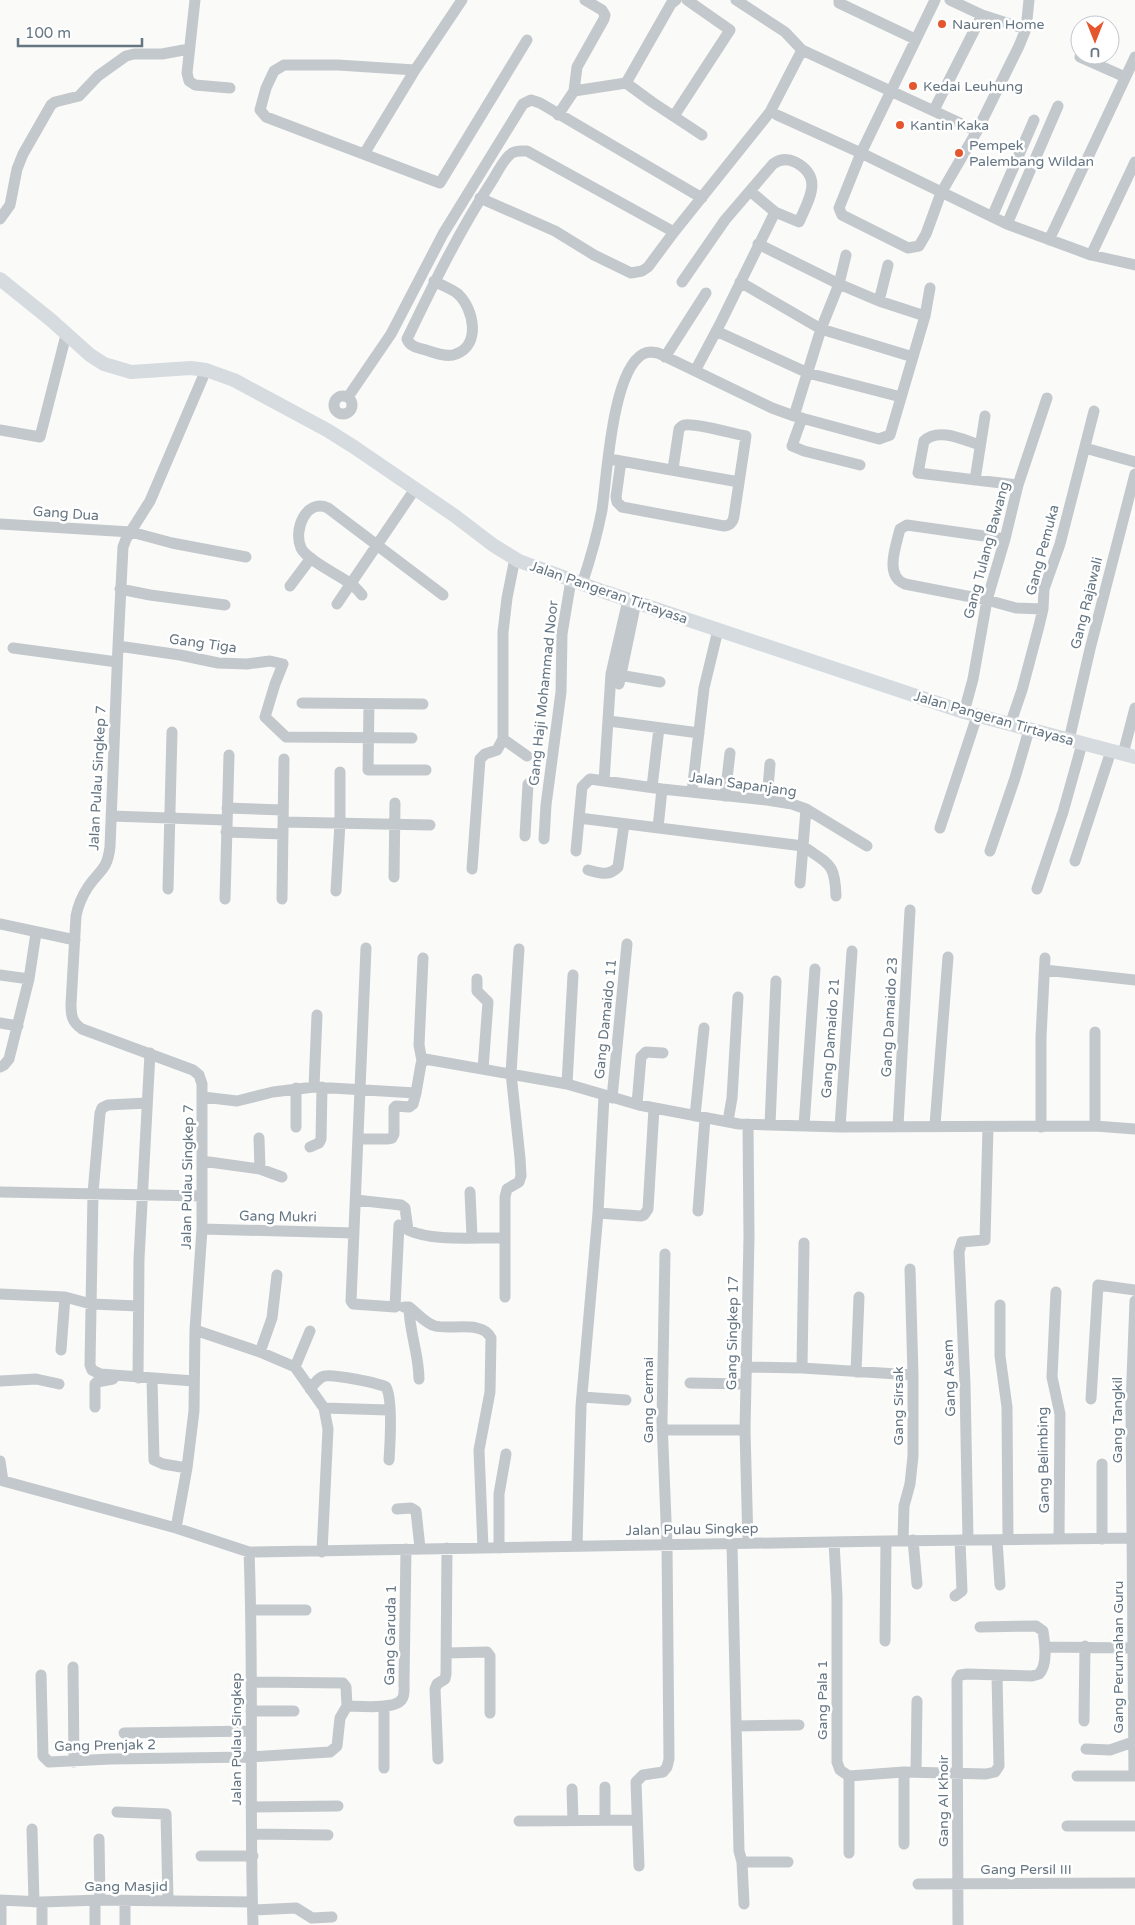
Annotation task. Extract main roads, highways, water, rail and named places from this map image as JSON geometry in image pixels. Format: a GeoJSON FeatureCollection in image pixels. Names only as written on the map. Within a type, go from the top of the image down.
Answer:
{"type":"FeatureCollection","features":[{"type":"Feature","properties":{"kind":"main road","name":"Jalan Pangeran Tirtayasa"},"geometry":{"type":"LineString","coordinates":[[0,279],[51,320],[66,335],[104,364],[131,372],[191,368],[206,370],[234,380],[327,430],[455,516],[493,545],[514,558],[547,572],[971,714],[1123,754]]}},
{"type":"Feature","properties":{"kind":"place","name":"Nauren Home"},"geometry":{"type":"Point","coordinates":[942,24]}},
{"type":"Feature","properties":{"kind":"place","name":"Kedai Leuhung"},"geometry":{"type":"Point","coordinates":[913,86]}},
{"type":"Feature","properties":{"kind":"place","name":"Kantin Kaka"},"geometry":{"type":"Point","coordinates":[900,125]}},
{"type":"Feature","properties":{"kind":"place","name":"Pempek Palembang Wildan"},"geometry":{"type":"Point","coordinates":[959,153]}}]}
